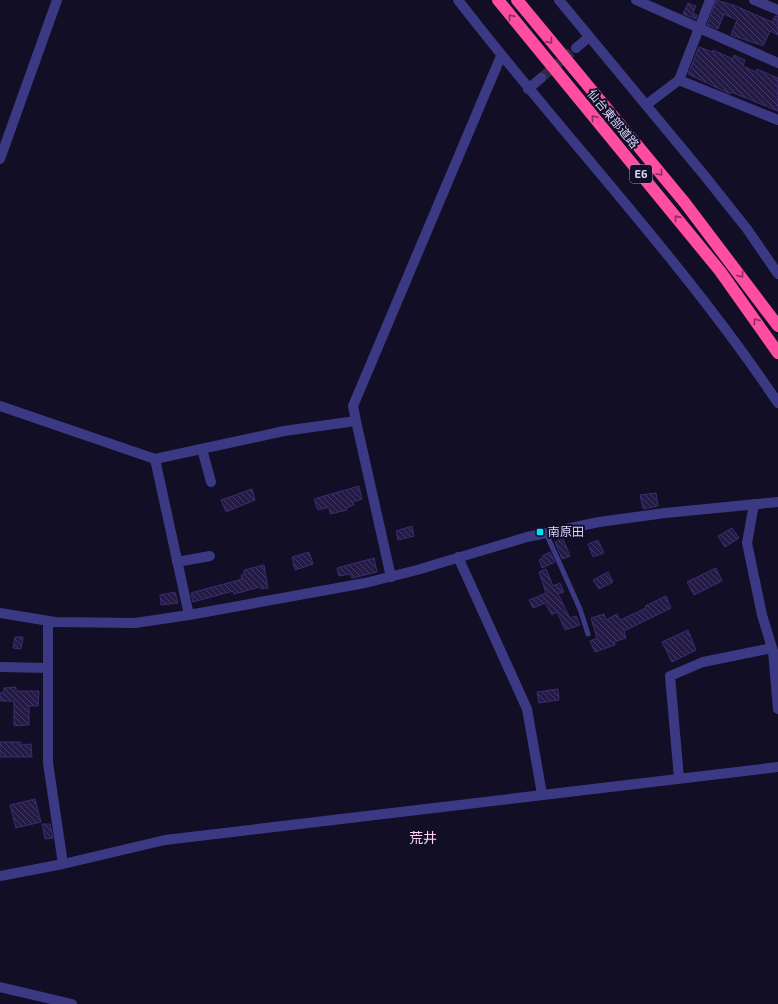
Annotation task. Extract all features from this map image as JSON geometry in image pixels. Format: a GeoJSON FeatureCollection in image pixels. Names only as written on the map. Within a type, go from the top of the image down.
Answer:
{"type":"FeatureCollection","features":[{"type":"Feature","properties":{"kind":"highway","name":"仙台東部道路"},"geometry":{"type":"LineString","coordinates":[[498,0],[715,265],[778,353]]}},
{"type":"Feature","properties":{"kind":"highway","name":"仙台東部道路"},"geometry":{"type":"LineString","coordinates":[[517,0],[685,203],[732,263],[778,326]]}},
{"type":"Feature","properties":{"kind":"street"},"geometry":{"type":"LineString","coordinates":[[0,159],[57,0]]}},
{"type":"Feature","properties":{"kind":"street"},"geometry":{"type":"LineString","coordinates":[[458,0],[528,89],[666,251],[752,364],[778,403]]}},
{"type":"Feature","properties":{"kind":"street"},"geometry":{"type":"LineString","coordinates":[[636,0],[698,29],[778,63]]}},
{"type":"Feature","properties":{"kind":"street"},"geometry":{"type":"LineString","coordinates":[[646,104],[679,80],[710,0]]}},
{"type":"Feature","properties":{"kind":"street"},"geometry":{"type":"LineString","coordinates":[[754,0],[778,10]]}},
{"type":"Feature","properties":{"kind":"street"},"geometry":{"type":"LineString","coordinates":[[561,1],[733,211],[778,274]]}},
{"type":"Feature","properties":{"kind":"street"},"geometry":{"type":"LineString","coordinates":[[576,48],[589,37]]}},
{"type":"Feature","properties":{"kind":"street"},"geometry":{"type":"LineString","coordinates":[[391,577],[353,406],[501,56]]}},
{"type":"Feature","properties":{"kind":"street"},"geometry":{"type":"LineString","coordinates":[[528,89],[541,78]]}},
{"type":"Feature","properties":{"kind":"street"},"geometry":{"type":"LineString","coordinates":[[679,80],[778,120]]}},
{"type":"Feature","properties":{"kind":"street"},"geometry":{"type":"LineString","coordinates":[[0,406],[155,459],[284,431],[356,421]]}},
{"type":"Feature","properties":{"kind":"street"},"geometry":{"type":"LineString","coordinates":[[202,449],[211,482]]}},
{"type":"Feature","properties":{"kind":"street"},"geometry":{"type":"LineString","coordinates":[[155,459],[189,615]]}},
{"type":"Feature","properties":{"kind":"street"},"geometry":{"type":"LineString","coordinates":[[0,613],[48,621],[135,623],[189,615],[391,577],[546,533],[633,517],[778,502]]}},
{"type":"Feature","properties":{"kind":"street"},"geometry":{"type":"LineString","coordinates":[[754,504],[747,543],[762,615],[772,648],[778,708]]}},
{"type":"Feature","properties":{"kind":"street"},"geometry":{"type":"LineString","coordinates":[[178,562],[210,556]]}},
{"type":"Feature","properties":{"kind":"street"},"geometry":{"type":"LineString","coordinates":[[458,557],[527,709],[542,794]]}},
{"type":"Feature","properties":{"kind":"street"},"geometry":{"type":"LineString","coordinates":[[48,621],[48,763],[63,864]]}},
{"type":"Feature","properties":{"kind":"street"},"geometry":{"type":"LineString","coordinates":[[679,778],[670,676],[703,662],[772,648]]}},
{"type":"Feature","properties":{"kind":"street"},"geometry":{"type":"LineString","coordinates":[[0,667],[48,668]]}},
{"type":"Feature","properties":{"kind":"street"},"geometry":{"type":"LineString","coordinates":[[0,876],[63,864],[165,840],[778,767]]}},
{"type":"Feature","properties":{"kind":"street"},"geometry":{"type":"LineString","coordinates":[[0,987],[72,1004]]}},
{"type":"Feature","properties":{"kind":"lane"},"geometry":{"type":"LineString","coordinates":[[546,533],[580,609],[588,634]]}},
{"type":"Feature","properties":{"kind":"building"},"geometry":{"type":"Polygon","coordinates":[[[716,0],[736,6],[772,22],[775,16],[778,16],[778,35],[770,31],[763,46],[731,35],[737,20],[724,14],[718,29],[707,25],[716,0]]]}},
{"type":"Feature","properties":{"kind":"building"},"geometry":{"type":"Polygon","coordinates":[[[688,3],[696,6],[693,13],[697,15],[696,19],[683,14],[688,3]]]}},
{"type":"Feature","properties":{"kind":"building"},"geometry":{"type":"Polygon","coordinates":[[[699,47],[713,52],[713,50],[733,59],[734,55],[745,60],[743,66],[756,72],[757,69],[778,78],[778,111],[731,92],[730,94],[688,74],[699,47]]]}},
{"type":"Feature","properties":{"kind":"building"},"geometry":{"type":"Polygon","coordinates":[[[359,486],[362,499],[353,502],[354,505],[346,508],[347,510],[330,514],[329,507],[318,510],[314,499],[359,486]]]}},
{"type":"Feature","properties":{"kind":"building"},"geometry":{"type":"Polygon","coordinates":[[[252,489],[255,500],[226,512],[221,500],[252,489]]]}},
{"type":"Feature","properties":{"kind":"building"},"geometry":{"type":"Polygon","coordinates":[[[656,493],[658,506],[643,509],[640,495],[656,493]]]}},
{"type":"Feature","properties":{"kind":"building"},"geometry":{"type":"Polygon","coordinates":[[[412,526],[414,536],[398,540],[396,531],[412,526]]]}},
{"type":"Feature","properties":{"kind":"building"},"geometry":{"type":"Polygon","coordinates":[[[732,528],[739,538],[725,547],[718,536],[732,528]]]}},
{"type":"Feature","properties":{"kind":"building"},"geometry":{"type":"Polygon","coordinates":[[[563,539],[570,556],[562,559],[555,542],[563,539]]]}},
{"type":"Feature","properties":{"kind":"building"},"geometry":{"type":"Polygon","coordinates":[[[598,540],[604,553],[593,557],[588,544],[598,540]]]}},
{"type":"Feature","properties":{"kind":"building"},"geometry":{"type":"Polygon","coordinates":[[[309,552],[313,564],[295,570],[292,557],[309,552]]]}},
{"type":"Feature","properties":{"kind":"building"},"geometry":{"type":"Polygon","coordinates":[[[550,552],[555,562],[542,568],[539,560],[543,558],[542,556],[550,552]]]}},
{"type":"Feature","properties":{"kind":"building"},"geometry":{"type":"Polygon","coordinates":[[[374,558],[377,572],[352,578],[350,574],[339,576],[337,568],[374,558]]]}},
{"type":"Feature","properties":{"kind":"building"},"geometry":{"type":"Polygon","coordinates":[[[264,565],[268,588],[261,589],[260,587],[234,594],[233,591],[193,602],[191,593],[242,579],[241,575],[244,574],[244,570],[264,565]]]}},
{"type":"Feature","properties":{"kind":"building"},"geometry":{"type":"Polygon","coordinates":[[[716,568],[722,581],[694,595],[687,582],[716,568]]]}},
{"type":"Feature","properties":{"kind":"building"},"geometry":{"type":"Polygon","coordinates":[[[546,569],[553,586],[560,583],[564,592],[558,594],[570,618],[576,616],[580,625],[565,630],[557,612],[552,615],[545,603],[533,608],[529,600],[546,593],[539,572],[546,569]]]}},
{"type":"Feature","properties":{"kind":"building"},"geometry":{"type":"Polygon","coordinates":[[[608,572],[613,582],[599,589],[593,580],[608,572]]]}},
{"type":"Feature","properties":{"kind":"building"},"geometry":{"type":"Polygon","coordinates":[[[175,592],[178,603],[161,605],[160,595],[175,592]]]}},
{"type":"Feature","properties":{"kind":"building"},"geometry":{"type":"Polygon","coordinates":[[[666,596],[671,608],[624,631],[626,638],[614,642],[615,645],[595,652],[590,641],[597,638],[591,618],[604,614],[606,620],[617,614],[620,620],[646,608],[645,606],[666,596]]]}},
{"type":"Feature","properties":{"kind":"building"},"geometry":{"type":"Polygon","coordinates":[[[688,630],[696,650],[672,662],[662,642],[688,630]]]}},
{"type":"Feature","properties":{"kind":"building"},"geometry":{"type":"Polygon","coordinates":[[[15,637],[23,637],[21,649],[13,648],[15,637]]]}},
{"type":"Feature","properties":{"kind":"building"},"geometry":{"type":"Polygon","coordinates":[[[16,687],[16,691],[39,691],[38,706],[29,706],[29,725],[14,726],[14,701],[0,701],[0,693],[3,693],[4,688],[16,687]]]}},
{"type":"Feature","properties":{"kind":"building"},"geometry":{"type":"Polygon","coordinates":[[[558,689],[559,700],[539,703],[537,692],[558,689]]]}},
{"type":"Feature","properties":{"kind":"building"},"geometry":{"type":"Polygon","coordinates":[[[0,742],[21,742],[21,745],[31,744],[32,757],[0,757],[0,742]]]}},
{"type":"Feature","properties":{"kind":"building"},"geometry":{"type":"Polygon","coordinates":[[[35,799],[41,822],[16,828],[10,805],[35,799]]]}},
{"type":"Feature","properties":{"kind":"building"},"geometry":{"type":"Polygon","coordinates":[[[42,824],[50,824],[53,838],[45,839],[42,824]]]}},
{"type":"Feature","properties":{"kind":"tunnel"},"geometry":{"type":"LineString","coordinates":[[541,78],[576,48]]}},
{"type":"Feature","properties":{"kind":"place","name":"南原田"},"geometry":{"type":"Point","coordinates":[540,532]}},
{"type":"Feature","properties":{"kind":"district","name":"荒井"},"geometry":{"type":"Point","coordinates":[423,838]}}]}
